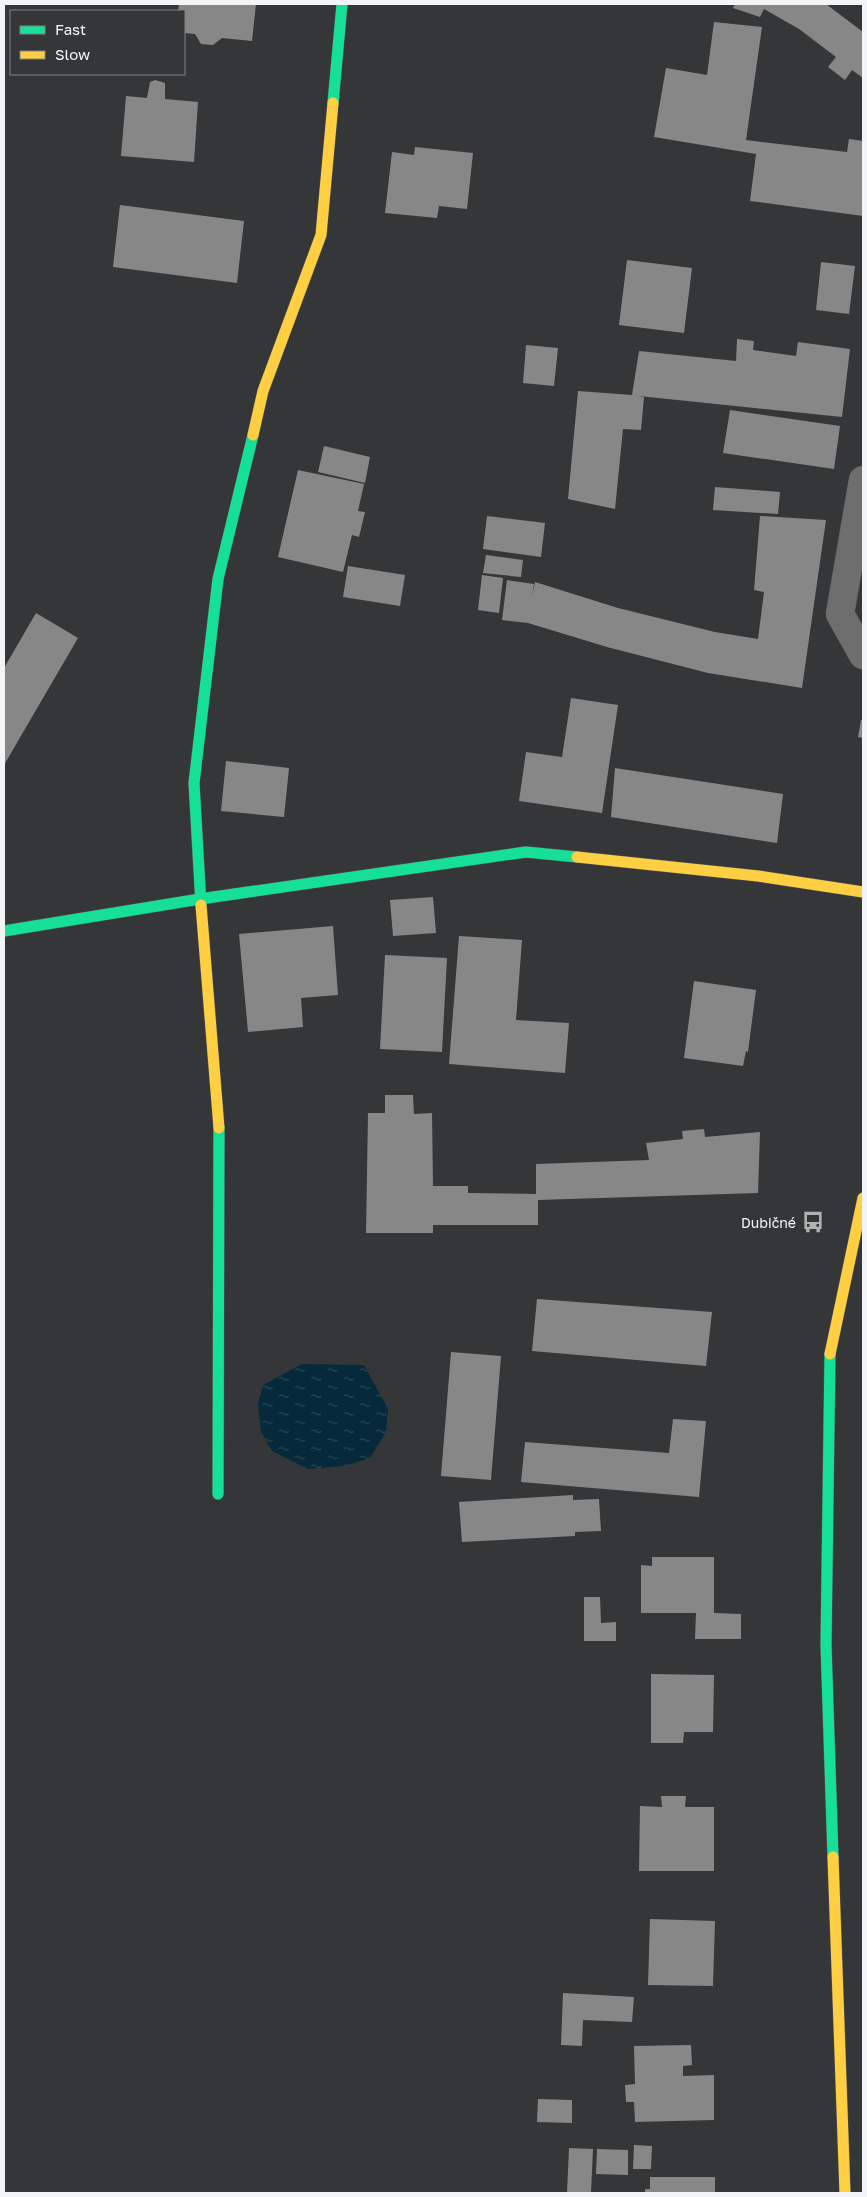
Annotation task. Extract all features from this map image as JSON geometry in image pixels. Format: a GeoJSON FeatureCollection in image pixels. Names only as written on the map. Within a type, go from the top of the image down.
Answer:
{"type":"FeatureCollection","features":[{"type":"Feature","properties":{"kind":"street"},"geometry":{"type":"LineString","coordinates":[[218,1494],[219,1124],[200,899],[194,783],[218,580],[263,391],[321,235],[342,4]]}},
{"type":"Feature","properties":{"kind":"street"},"geometry":{"type":"LineString","coordinates":[[863,480],[840,614],[863,656]]}},
{"type":"Feature","properties":{"kind":"street"},"geometry":{"type":"LineString","coordinates":[[4,931],[200,899],[526,852],[758,876],[863,892]]}},
{"type":"Feature","properties":{"kind":"street"},"geometry":{"type":"LineString","coordinates":[[845,2193],[826,1645],[830,1353],[863,1198]]}},
{"type":"Feature","properties":{"kind":"water"},"geometry":{"type":"Polygon","coordinates":[[[302,1364],[364,1365],[388,1409],[386,1432],[370,1458],[344,1466],[308,1469],[272,1451],[261,1432],[258,1404],[263,1385],[302,1364]]]}},
{"type":"Feature","properties":{"kind":"building"},"geometry":{"type":"Polygon","coordinates":[[[179,4],[256,4],[252,41],[222,38],[213,45],[201,44],[195,34],[185,33],[185,10],[178,10],[179,4]]]}},
{"type":"Feature","properties":{"kind":"building"},"geometry":{"type":"Polygon","coordinates":[[[735,4],[826,4],[863,32],[863,78],[852,70],[845,80],[828,67],[836,57],[799,29],[764,9],[760,17],[733,8],[735,4]]]}},
{"type":"Feature","properties":{"kind":"building"},"geometry":{"type":"Polygon","coordinates":[[[714,22],[762,27],[746,140],[847,152],[849,139],[863,141],[863,216],[750,201],[756,154],[654,137],[666,68],[707,75],[714,22]]]}},
{"type":"Feature","properties":{"kind":"building"},"geometry":{"type":"Polygon","coordinates":[[[155,80],[165,83],[165,99],[198,102],[194,162],[121,156],[126,96],[147,98],[150,82],[155,80]]]}},
{"type":"Feature","properties":{"kind":"building"},"geometry":{"type":"Polygon","coordinates":[[[415,147],[473,153],[467,209],[439,206],[437,218],[385,213],[392,152],[414,155],[415,147]]]}},
{"type":"Feature","properties":{"kind":"building"},"geometry":{"type":"Polygon","coordinates":[[[120,205],[244,221],[237,283],[113,267],[120,205]]]}},
{"type":"Feature","properties":{"kind":"building"},"geometry":{"type":"Polygon","coordinates":[[[627,260],[692,268],[684,333],[619,325],[627,260]]]}},
{"type":"Feature","properties":{"kind":"building"},"geometry":{"type":"Polygon","coordinates":[[[821,262],[855,266],[849,314],[816,310],[821,262]]]}},
{"type":"Feature","properties":{"kind":"building"},"geometry":{"type":"Polygon","coordinates":[[[737,339],[754,341],[753,350],[796,356],[798,342],[850,349],[842,417],[639,396],[644,397],[641,430],[623,429],[615,509],[568,499],[578,391],[632,395],[639,351],[736,361],[737,339]]]}},
{"type":"Feature","properties":{"kind":"building"},"geometry":{"type":"Polygon","coordinates":[[[526,345],[558,348],[554,386],[523,383],[526,345]]]}},
{"type":"Feature","properties":{"kind":"building"},"geometry":{"type":"Polygon","coordinates":[[[730,410],[840,426],[834,469],[723,453],[730,410]]]}},
{"type":"Feature","properties":{"kind":"building"},"geometry":{"type":"Polygon","coordinates":[[[324,446],[370,457],[365,483],[318,472],[324,446]]]}},
{"type":"Feature","properties":{"kind":"building"},"geometry":{"type":"Polygon","coordinates":[[[298,470],[364,484],[358,511],[365,512],[359,537],[352,535],[343,572],[278,557],[298,470]]]}},
{"type":"Feature","properties":{"kind":"building"},"geometry":{"type":"Polygon","coordinates":[[[715,487],[780,492],[778,514],[713,510],[715,487]]]}},
{"type":"Feature","properties":{"kind":"building"},"geometry":{"type":"Polygon","coordinates":[[[487,516],[545,523],[541,557],[483,549],[487,516]]]}},
{"type":"Feature","properties":{"kind":"building"},"geometry":{"type":"Polygon","coordinates":[[[760,516],[826,520],[802,688],[708,673],[607,647],[528,623],[502,620],[507,580],[534,584],[532,597],[535,582],[618,608],[715,632],[758,639],[764,592],[754,590],[760,516]]]}},
{"type":"Feature","properties":{"kind":"building"},"geometry":{"type":"Polygon","coordinates":[[[486,555],[523,560],[521,577],[483,573],[486,555]]]}},
{"type":"Feature","properties":{"kind":"building"},"geometry":{"type":"Polygon","coordinates":[[[348,566],[405,575],[400,606],[343,597],[348,566]]]}},
{"type":"Feature","properties":{"kind":"building"},"geometry":{"type":"Polygon","coordinates":[[[482,575],[503,578],[499,613],[478,610],[482,575]]]}},
{"type":"Feature","properties":{"kind":"building"},"geometry":{"type":"Polygon","coordinates":[[[36,613],[78,638],[4,765],[4,668],[36,613]]]}},
{"type":"Feature","properties":{"kind":"building"},"geometry":{"type":"Polygon","coordinates":[[[571,698],[618,705],[602,813],[519,801],[526,752],[562,757],[571,698]]]}},
{"type":"Feature","properties":{"kind":"building"},"geometry":{"type":"Polygon","coordinates":[[[861,720],[863,720],[863,738],[858,737],[861,720]]]}},
{"type":"Feature","properties":{"kind":"building"},"geometry":{"type":"Polygon","coordinates":[[[226,761],[289,768],[284,817],[221,811],[226,761]]]}},
{"type":"Feature","properties":{"kind":"building"},"geometry":{"type":"Polygon","coordinates":[[[615,768],[783,794],[777,843],[611,817],[615,768]]]}},
{"type":"Feature","properties":{"kind":"building"},"geometry":{"type":"Polygon","coordinates":[[[433,897],[436,933],[393,936],[390,900],[433,897]]]}},
{"type":"Feature","properties":{"kind":"building"},"geometry":{"type":"Polygon","coordinates":[[[333,926],[338,995],[301,998],[303,1027],[248,1032],[239,934],[333,926]]]}},
{"type":"Feature","properties":{"kind":"building"},"geometry":{"type":"Polygon","coordinates":[[[459,936],[522,940],[516,1020],[569,1023],[565,1073],[449,1064],[459,936]]]}},
{"type":"Feature","properties":{"kind":"building"},"geometry":{"type":"Polygon","coordinates":[[[385,955],[447,958],[442,1052],[380,1049],[385,955]]]}},
{"type":"Feature","properties":{"kind":"building"},"geometry":{"type":"Polygon","coordinates":[[[694,981],[756,990],[748,1052],[746,1051],[743,1066],[684,1058],[694,981]]]}},
{"type":"Feature","properties":{"kind":"building"},"geometry":{"type":"Polygon","coordinates":[[[385,1095],[413,1095],[414,1114],[432,1113],[433,1186],[468,1186],[468,1193],[536,1194],[536,1164],[649,1160],[646,1143],[683,1139],[682,1131],[704,1129],[705,1137],[760,1132],[758,1193],[538,1200],[538,1225],[433,1225],[433,1233],[366,1233],[368,1113],[385,1113],[385,1095]]]}},
{"type":"Feature","properties":{"kind":"building"},"geometry":{"type":"Polygon","coordinates":[[[537,1299],[712,1312],[706,1366],[532,1351],[537,1299]]]}},
{"type":"Feature","properties":{"kind":"building"},"geometry":{"type":"Polygon","coordinates":[[[451,1352],[501,1356],[491,1480],[441,1476],[451,1352]]]}},
{"type":"Feature","properties":{"kind":"building"},"geometry":{"type":"Polygon","coordinates":[[[673,1419],[706,1421],[699,1497],[521,1482],[525,1442],[669,1453],[673,1419]]]}},
{"type":"Feature","properties":{"kind":"building"},"geometry":{"type":"Polygon","coordinates":[[[573,1495],[573,1500],[599,1499],[601,1531],[575,1532],[575,1536],[462,1542],[459,1502],[573,1495]]]}},
{"type":"Feature","properties":{"kind":"building"},"geometry":{"type":"Polygon","coordinates":[[[652,1557],[714,1557],[714,1613],[741,1614],[741,1639],[695,1639],[696,1613],[641,1613],[641,1565],[652,1566],[652,1557]]]}},
{"type":"Feature","properties":{"kind":"building"},"geometry":{"type":"Polygon","coordinates":[[[584,1597],[600,1597],[601,1623],[616,1622],[616,1641],[584,1641],[584,1597]]]}},
{"type":"Feature","properties":{"kind":"building"},"geometry":{"type":"Polygon","coordinates":[[[651,1674],[714,1675],[713,1732],[684,1732],[683,1743],[651,1743],[651,1674]]]}},
{"type":"Feature","properties":{"kind":"building"},"geometry":{"type":"Polygon","coordinates":[[[661,1796],[686,1796],[685,1807],[714,1807],[714,1871],[639,1871],[640,1806],[662,1807],[661,1796]]]}},
{"type":"Feature","properties":{"kind":"building"},"geometry":{"type":"Polygon","coordinates":[[[650,1919],[715,1921],[713,1986],[648,1985],[650,1919]]]}},
{"type":"Feature","properties":{"kind":"building"},"geometry":{"type":"Polygon","coordinates":[[[563,1993],[634,1997],[632,2022],[583,2020],[582,2046],[561,2045],[563,1993]]]}},
{"type":"Feature","properties":{"kind":"building"},"geometry":{"type":"Polygon","coordinates":[[[691,2045],[692,2065],[683,2066],[683,2076],[714,2075],[714,2120],[635,2122],[634,2102],[626,2102],[625,2085],[635,2084],[634,2046],[691,2045]]]}},
{"type":"Feature","properties":{"kind":"building"},"geometry":{"type":"Polygon","coordinates":[[[538,2099],[572,2100],[572,2123],[537,2122],[538,2099]]]}},
{"type":"Feature","properties":{"kind":"building"},"geometry":{"type":"Polygon","coordinates":[[[634,2145],[652,2146],[651,2169],[633,2169],[634,2145]]]}},
{"type":"Feature","properties":{"kind":"building"},"geometry":{"type":"Polygon","coordinates":[[[569,2148],[593,2149],[591,2193],[567,2193],[569,2148]]]}},
{"type":"Feature","properties":{"kind":"building"},"geometry":{"type":"Polygon","coordinates":[[[597,2149],[628,2150],[628,2175],[596,2174],[597,2149]]]}},
{"type":"Feature","properties":{"kind":"building"},"geometry":{"type":"Polygon","coordinates":[[[650,2177],[715,2177],[715,2193],[645,2193],[645,2189],[650,2189],[650,2177]]]}},
{"type":"Feature","properties":{"kind":"traffic: fast"},"geometry":{"type":"LineString","coordinates":[[333,103],[342,4]]}},
{"type":"Feature","properties":{"kind":"traffic: fast"},"geometry":{"type":"LineString","coordinates":[[201,905],[194,783],[218,579],[253,435]]}},
{"type":"Feature","properties":{"kind":"traffic: fast"},"geometry":{"type":"LineString","coordinates":[[4,931],[200,899],[526,852],[577,857]]}},
{"type":"Feature","properties":{"kind":"traffic: fast"},"geometry":{"type":"LineString","coordinates":[[218,1494],[219,1128]]}},
{"type":"Feature","properties":{"kind":"traffic: fast"},"geometry":{"type":"LineString","coordinates":[[830,1354],[826,1645],[833,1857]]}},
{"type":"Feature","properties":{"kind":"traffic: slow"},"geometry":{"type":"LineString","coordinates":[[253,435],[263,391],[321,235],[333,103]]}},
{"type":"Feature","properties":{"kind":"traffic: slow"},"geometry":{"type":"LineString","coordinates":[[577,857],[758,876],[863,892]]}},
{"type":"Feature","properties":{"kind":"traffic: slow"},"geometry":{"type":"LineString","coordinates":[[201,905],[219,1128]]}},
{"type":"Feature","properties":{"kind":"traffic: slow"},"geometry":{"type":"LineString","coordinates":[[830,1354],[863,1198]]}},
{"type":"Feature","properties":{"kind":"traffic: slow"},"geometry":{"type":"LineString","coordinates":[[833,1857],[845,2193]]}},
{"type":"Feature","properties":{"kind":"place","name":"Dubičné"},"geometry":{"type":"Point","coordinates":[813,1222]}}]}
